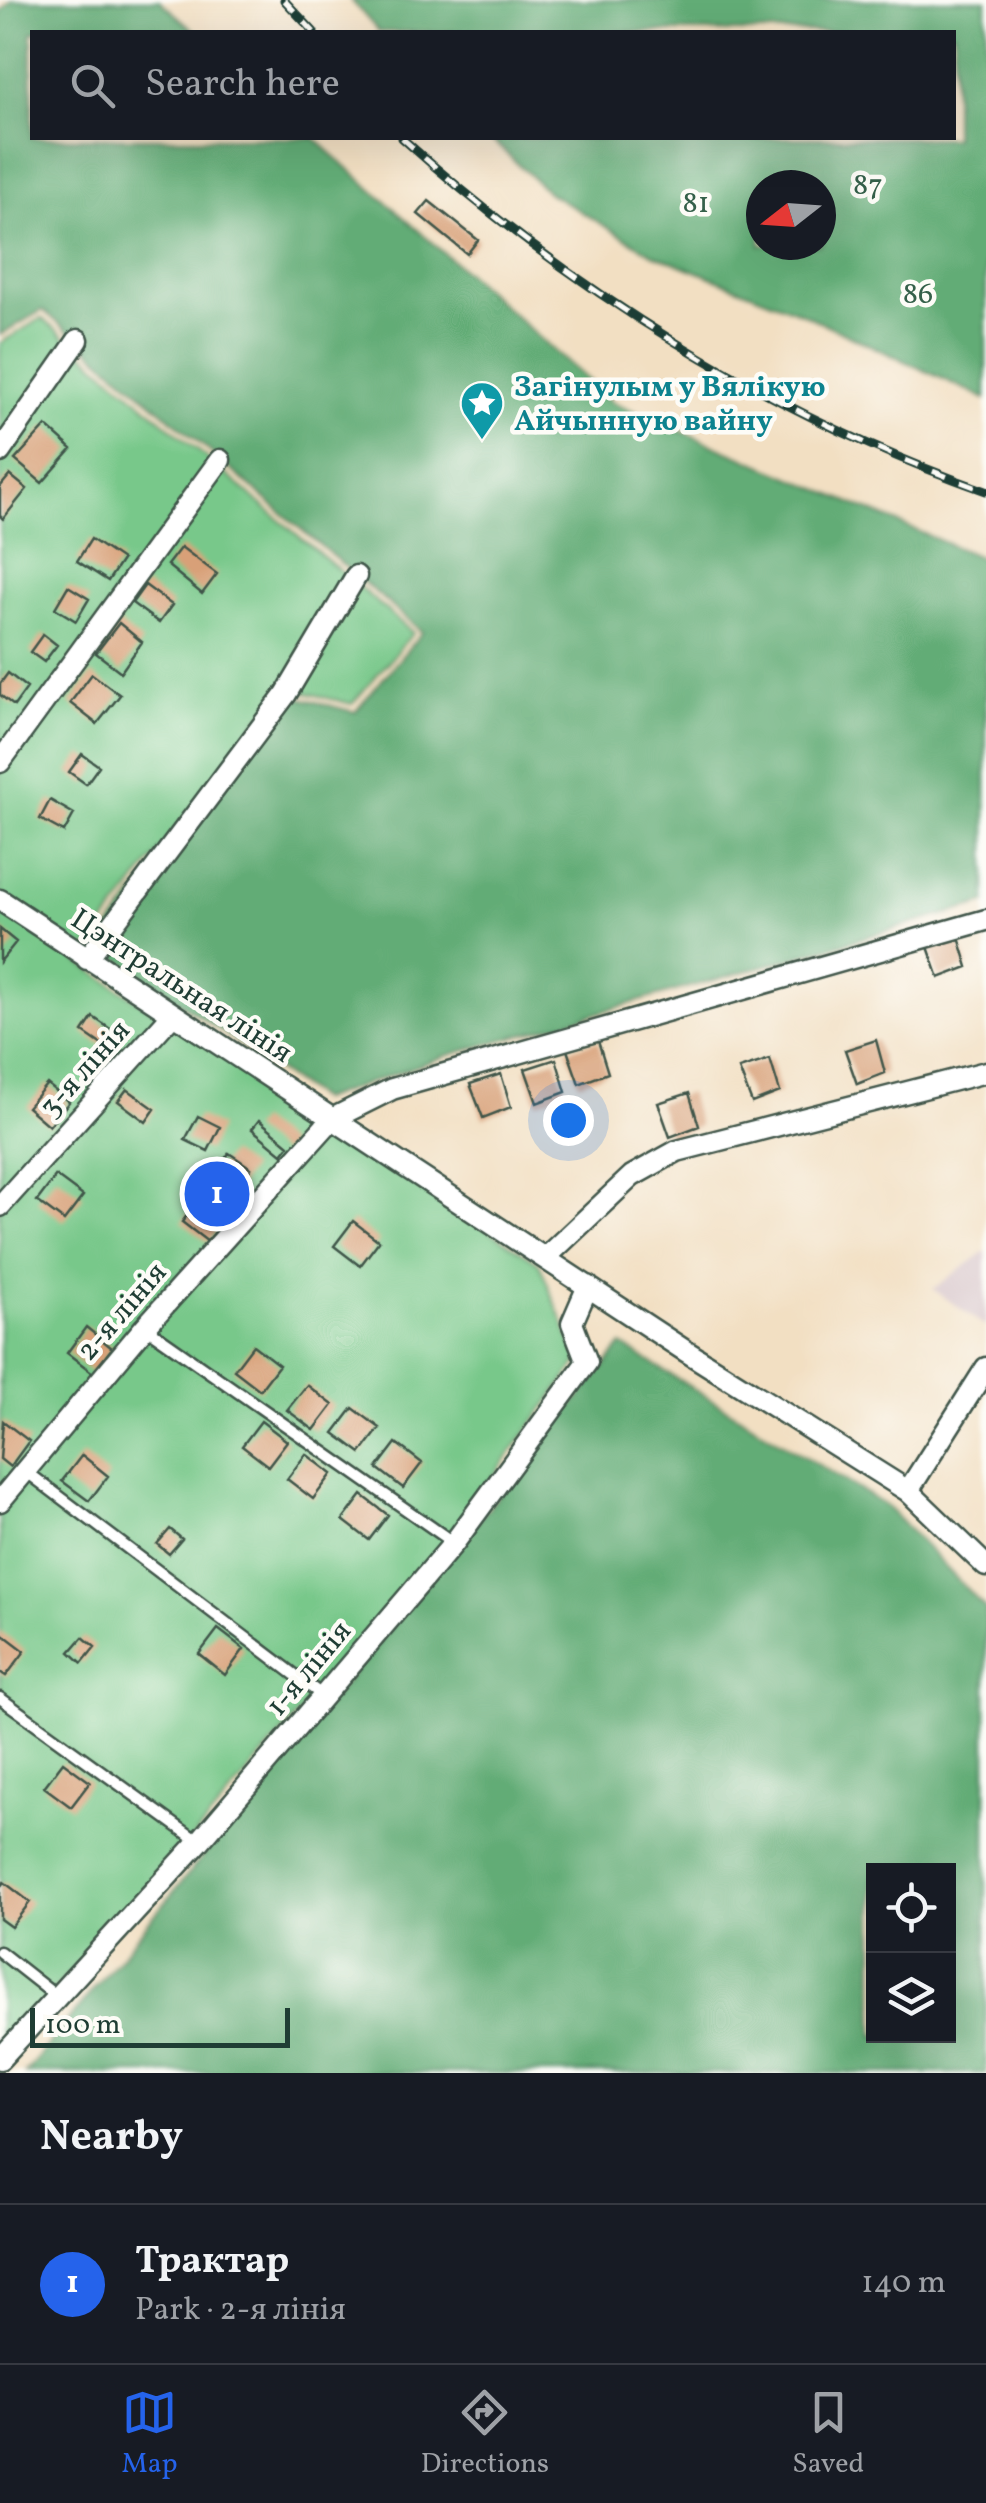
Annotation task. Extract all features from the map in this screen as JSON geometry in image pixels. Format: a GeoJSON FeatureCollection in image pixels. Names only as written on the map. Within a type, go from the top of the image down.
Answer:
{"type":"FeatureCollection","features":[{"type":"Feature","properties":{"kind":"street"},"geometry":{"type":"LineString","coordinates":[[0,452],[78,340]]}},
{"type":"Feature","properties":{"kind":"street"},"geometry":{"type":"LineString","coordinates":[[0,762],[220,460]]}},
{"type":"Feature","properties":{"kind":"street"},"geometry":{"type":"LineString","coordinates":[[87,959],[286,694],[356,576]]}},
{"type":"Feature","properties":{"kind":"street","name":"Цэнтральная лінія"},"geometry":{"type":"LineString","coordinates":[[2,906],[908,1491],[986,1566]]}},
{"type":"Feature","properties":{"kind":"street"},"geometry":{"type":"LineString","coordinates":[[332,1119],[392,1088],[986,920]]}},
{"type":"Feature","properties":{"kind":"street","name":"3-я лінія"},"geometry":{"type":"LineString","coordinates":[[0,1206],[173,1014]]}},
{"type":"Feature","properties":{"kind":"street"},"geometry":{"type":"LineString","coordinates":[[545,1258],[632,1176],[677,1151],[986,1072]]}},
{"type":"Feature","properties":{"kind":"street","name":"2-я лінія"},"geometry":{"type":"LineString","coordinates":[[0,1501],[145,1327],[332,1119]]}},
{"type":"Feature","properties":{"kind":"street","name":"1-я лінія"},"geometry":{"type":"LineString","coordinates":[[0,2059],[199,1842],[454,1543],[587,1362],[572,1323],[588,1286]]}},
{"type":"Feature","properties":{"kind":"street"},"geometry":{"type":"LineString","coordinates":[[908,1491],[978,1390],[986,1368]]}},
{"type":"Feature","properties":{"kind":"lane"},"geometry":{"type":"LineString","coordinates":[[145,1327],[454,1543]]}},
{"type":"Feature","properties":{"kind":"lane"},"geometry":{"type":"LineString","coordinates":[[26,1472],[323,1696]]}},
{"type":"Feature","properties":{"kind":"lane"},"geometry":{"type":"LineString","coordinates":[[0,1698],[199,1842]]}},
{"type":"Feature","properties":{"kind":"lane"},"geometry":{"type":"LineString","coordinates":[[0,1952],[56,1996]]}},
{"type":"Feature","properties":{"kind":"shaded area"},"geometry":{"type":"Polygon","coordinates":[[[986,1251],[986,1327],[933,1289],[986,1251]]]}},
{"type":"Feature","properties":{"kind":"green space"},"geometry":{"type":"Polygon","coordinates":[[[12,0],[159,0],[194,30],[30,30],[30,140],[316,140],[612,402],[986,560],[986,903],[446,1056],[320,1100],[97,945],[286,694],[355,712],[422,632],[43,310],[0,335],[0,12],[12,0]]]}},
{"type":"Feature","properties":{"kind":"green space"},"geometry":{"type":"Polygon","coordinates":[[[351,0],[986,0],[986,399],[799,312],[653,254],[549,193],[492,140],[956,140],[956,30],[377,30],[351,0]]]}},
{"type":"Feature","properties":{"kind":"green space"},"geometry":{"type":"Polygon","coordinates":[[[42,318],[413,633],[352,704],[283,687],[77,961],[539,1263],[579,1361],[448,1538],[194,1837],[0,2049],[0,343],[42,318]]]}},
{"type":"Feature","properties":{"kind":"green space"},"geometry":{"type":"Polygon","coordinates":[[[622,1345],[886,1506],[986,1609],[986,2073],[25,2073],[622,1345]]]}},
{"type":"Feature","properties":{"kind":"building"},"geometry":{"type":"Polygon","coordinates":[[[429,201],[478,240],[467,254],[418,214],[429,201]]]}},
{"type":"Feature","properties":{"kind":"building"},"geometry":{"type":"Polygon","coordinates":[[[46,426],[72,449],[42,483],[15,460],[46,426]]]}},
{"type":"Feature","properties":{"kind":"building"},"geometry":{"type":"Polygon","coordinates":[[[10,475],[27,489],[3,519],[0,487],[10,475]]]}},
{"type":"Feature","properties":{"kind":"building"},"geometry":{"type":"Polygon","coordinates":[[[91,539],[122,560],[108,581],[77,561],[91,539]]]}},
{"type":"Feature","properties":{"kind":"building"},"geometry":{"type":"Polygon","coordinates":[[[181,547],[217,574],[202,594],[167,565],[181,547]]]}},
{"type":"Feature","properties":{"kind":"building"},"geometry":{"type":"Polygon","coordinates":[[[145,585],[172,605],[159,623],[132,603],[145,585]]]}},
{"type":"Feature","properties":{"kind":"building"},"geometry":{"type":"Polygon","coordinates":[[[68,586],[89,599],[76,621],[55,608],[68,586]]]}},
{"type":"Feature","properties":{"kind":"building"},"geometry":{"type":"Polygon","coordinates":[[[119,623],[142,642],[121,672],[96,653],[119,623]]]}},
{"type":"Feature","properties":{"kind":"building"},"geometry":{"type":"Polygon","coordinates":[[[43,634],[57,645],[44,662],[30,652],[43,634]]]}},
{"type":"Feature","properties":{"kind":"building"},"geometry":{"type":"Polygon","coordinates":[[[8,673],[27,688],[14,706],[0,695],[0,684],[8,673]]]}},
{"type":"Feature","properties":{"kind":"building"},"geometry":{"type":"Polygon","coordinates":[[[92,674],[120,695],[97,724],[70,703],[92,674]]]}},
{"type":"Feature","properties":{"kind":"building"},"geometry":{"type":"Polygon","coordinates":[[[82,754],[99,766],[86,784],[69,772],[82,754]]]}},
{"type":"Feature","properties":{"kind":"building"},"geometry":{"type":"Polygon","coordinates":[[[50,800],[74,814],[64,832],[40,819],[50,800]]]}},
{"type":"Feature","properties":{"kind":"building"},"geometry":{"type":"Polygon","coordinates":[[[0,929],[16,942],[0,962],[0,929]]]}},
{"type":"Feature","properties":{"kind":"building"},"geometry":{"type":"Polygon","coordinates":[[[958,934],[968,967],[939,978],[927,944],[958,934]]]}},
{"type":"Feature","properties":{"kind":"building"},"geometry":{"type":"Polygon","coordinates":[[[93,1017],[112,1030],[102,1045],[83,1032],[93,1017]]]}},
{"type":"Feature","properties":{"kind":"building"},"geometry":{"type":"Polygon","coordinates":[[[876,1040],[885,1073],[857,1084],[845,1050],[876,1040]]]}},
{"type":"Feature","properties":{"kind":"building"},"geometry":{"type":"Polygon","coordinates":[[[598,1041],[608,1073],[579,1084],[567,1050],[598,1041]]]}},
{"type":"Feature","properties":{"kind":"building"},"geometry":{"type":"Polygon","coordinates":[[[556,1059],[566,1092],[537,1103],[525,1069],[556,1059]]]}},
{"type":"Feature","properties":{"kind":"building"},"geometry":{"type":"Polygon","coordinates":[[[770,1059],[780,1092],[752,1103],[739,1069],[770,1059]]]}},
{"type":"Feature","properties":{"kind":"building"},"geometry":{"type":"Polygon","coordinates":[[[501,1074],[511,1107],[483,1118],[470,1084],[501,1074]]]}},
{"type":"Feature","properties":{"kind":"building"},"geometry":{"type":"Polygon","coordinates":[[[47,1084],[69,1102],[49,1126],[27,1107],[47,1084]]]}},
{"type":"Feature","properties":{"kind":"building"},"geometry":{"type":"Polygon","coordinates":[[[127,1089],[155,1109],[146,1122],[118,1101],[127,1089]]]}},
{"type":"Feature","properties":{"kind":"building"},"geometry":{"type":"Polygon","coordinates":[[[689,1093],[699,1126],[670,1137],[658,1103],[689,1093]]]}},
{"type":"Feature","properties":{"kind":"building"},"geometry":{"type":"Polygon","coordinates":[[[198,1116],[220,1127],[208,1151],[185,1140],[198,1116]]]}},
{"type":"Feature","properties":{"kind":"building"},"geometry":{"type":"Polygon","coordinates":[[[259,1120],[289,1145],[282,1154],[252,1129],[259,1120]]]}},
{"type":"Feature","properties":{"kind":"building"},"geometry":{"type":"Polygon","coordinates":[[[229,1153],[251,1168],[234,1193],[213,1177],[229,1153]]]}},
{"type":"Feature","properties":{"kind":"building"},"geometry":{"type":"Polygon","coordinates":[[[56,1176],[83,1196],[64,1221],[37,1201],[56,1176]]]}},
{"type":"Feature","properties":{"kind":"building"},"geometry":{"type":"Polygon","coordinates":[[[201,1197],[227,1217],[208,1242],[182,1222],[201,1197]]]}},
{"type":"Feature","properties":{"kind":"building"},"geometry":{"type":"Polygon","coordinates":[[[353,1221],[379,1241],[360,1266],[334,1246],[353,1221]]]}},
{"type":"Feature","properties":{"kind":"building"},"geometry":{"type":"Polygon","coordinates":[[[86,1327],[112,1348],[93,1373],[67,1353],[86,1327]]]}},
{"type":"Feature","properties":{"kind":"building"},"geometry":{"type":"Polygon","coordinates":[[[253,1345],[279,1365],[260,1390],[234,1370],[253,1345]]]}},
{"type":"Feature","properties":{"kind":"building"},"geometry":{"type":"Polygon","coordinates":[[[307,1385],[333,1405],[314,1430],[287,1410],[307,1385]]]}},
{"type":"Feature","properties":{"kind":"building"},"geometry":{"type":"Polygon","coordinates":[[[353,1408],[380,1428],[361,1453],[334,1433],[353,1408]]]}},
{"type":"Feature","properties":{"kind":"building"},"geometry":{"type":"Polygon","coordinates":[[[3,1421],[29,1441],[10,1467],[0,1459],[3,1421]]]}},
{"type":"Feature","properties":{"kind":"building"},"geometry":{"type":"Polygon","coordinates":[[[261,1421],[287,1441],[268,1466],[242,1446],[261,1421]]]}},
{"type":"Feature","properties":{"kind":"building"},"geometry":{"type":"Polygon","coordinates":[[[396,1443],[422,1463],[403,1488],[377,1468],[396,1443]]]}},
{"type":"Feature","properties":{"kind":"building"},"geometry":{"type":"Polygon","coordinates":[[[306,1454],[332,1474],[313,1499],[287,1479],[306,1454]]]}},
{"type":"Feature","properties":{"kind":"building"},"geometry":{"type":"Polygon","coordinates":[[[82,1455],[108,1476],[89,1501],[62,1481],[82,1455]]]}},
{"type":"Feature","properties":{"kind":"building"},"geometry":{"type":"Polygon","coordinates":[[[362,1495],[388,1515],[369,1540],[343,1520],[362,1495]]]}},
{"type":"Feature","properties":{"kind":"building"},"geometry":{"type":"Polygon","coordinates":[[[170,1529],[182,1539],[169,1554],[157,1544],[170,1529]]]}},
{"type":"Feature","properties":{"kind":"building"},"geometry":{"type":"Polygon","coordinates":[[[218,1629],[244,1649],[225,1675],[199,1654],[218,1629]]]}},
{"type":"Feature","properties":{"kind":"building"},"geometry":{"type":"Polygon","coordinates":[[[0,1632],[25,1651],[6,1676],[0,1672],[0,1632]]]}},
{"type":"Feature","properties":{"kind":"building"},"geometry":{"type":"Polygon","coordinates":[[[83,1637],[95,1647],[82,1663],[70,1652],[83,1637]]]}},
{"type":"Feature","properties":{"kind":"building"},"geometry":{"type":"Polygon","coordinates":[[[63,1762],[90,1782],[71,1807],[44,1787],[63,1762]]]}},
{"type":"Feature","properties":{"kind":"building"},"geometry":{"type":"Polygon","coordinates":[[[4,1882],[30,1902],[11,1927],[0,1919],[0,1887],[4,1882]]]}},
{"type":"Feature","properties":{"kind":"railway"},"geometry":{"type":"LineString","coordinates":[[284,0],[312,30]]}},
{"type":"Feature","properties":{"kind":"railway"},"geometry":{"type":"LineString","coordinates":[[404,140],[534,247],[677,343],[828,425],[986,491]]}},
{"type":"Feature","properties":{"kind":"place","name":"Загінулым у Вялікую Айчынную вайну"},"geometry":{"type":"Point","coordinates":[482,441]}},
{"type":"Feature","properties":{"kind":"place","name":"Трактар"},"geometry":{"type":"Point","coordinates":[217,1194]}},
{"type":"Feature","properties":{"kind":"park label","name":"87"},"geometry":{"type":"Point","coordinates":[868,184]}},
{"type":"Feature","properties":{"kind":"park label","name":"81"},"geometry":{"type":"Point","coordinates":[696,202]}},
{"type":"Feature","properties":{"kind":"park label","name":"86"},"geometry":{"type":"Point","coordinates":[918,293]}}]}
